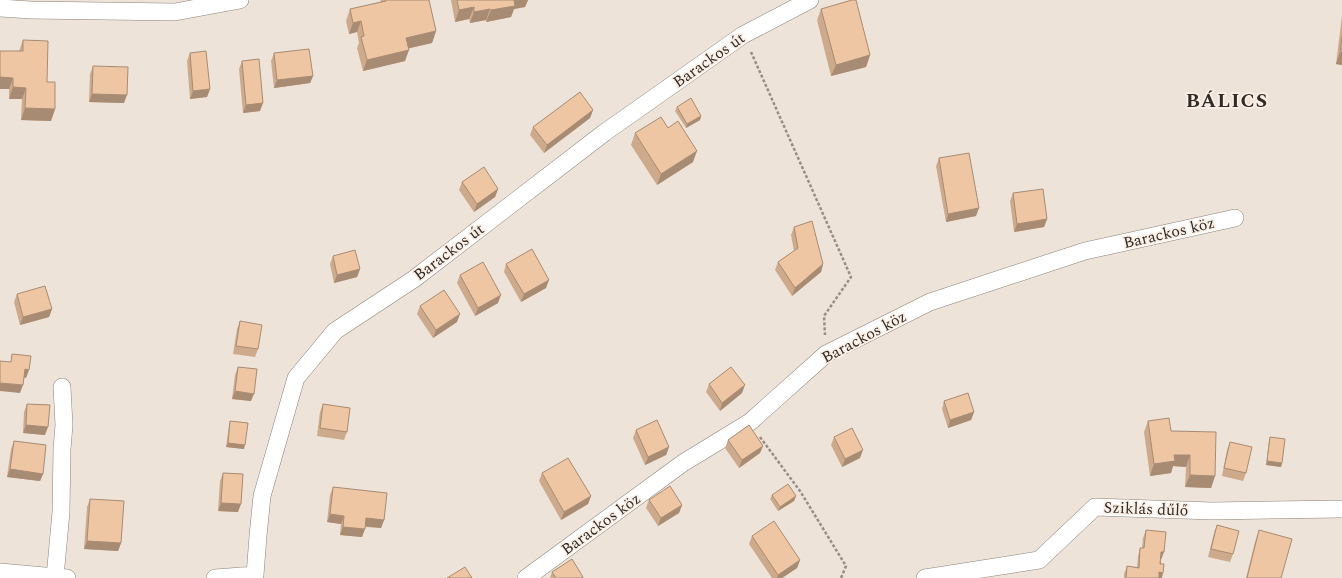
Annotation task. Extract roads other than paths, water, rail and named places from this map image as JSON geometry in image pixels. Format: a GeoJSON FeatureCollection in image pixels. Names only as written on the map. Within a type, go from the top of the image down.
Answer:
{"type":"FeatureCollection","features":[{"type":"Feature","properties":{"kind":"street"},"geometry":{"type":"LineString","coordinates":[[0,8],[31,10],[175,12],[240,0]]}},
{"type":"Feature","properties":{"kind":"street","name":"Barackos út"},"geometry":{"type":"LineString","coordinates":[[215,578],[257,576],[262,496],[296,378],[335,331],[414,279],[604,133],[743,35],[810,0]]}},
{"type":"Feature","properties":{"kind":"street","name":"Barackos köz"},"geometry":{"type":"LineString","coordinates":[[526,578],[683,463],[750,422],[826,354],[930,302],[1085,251],[1235,218]]}},
{"type":"Feature","properties":{"kind":"street"},"geometry":{"type":"LineString","coordinates":[[0,572],[61,578],[62,449],[64,424],[62,387]]}},
{"type":"Feature","properties":{"kind":"street","name":"Sziklás dűlő"},"geometry":{"type":"LineString","coordinates":[[925,578],[1039,560],[1095,508],[1212,510],[1342,509]]}},
{"type":"Feature","properties":{"kind":"district","name":"BÁLICS"},"geometry":{"type":"Point","coordinates":[1227,101]}}]}
